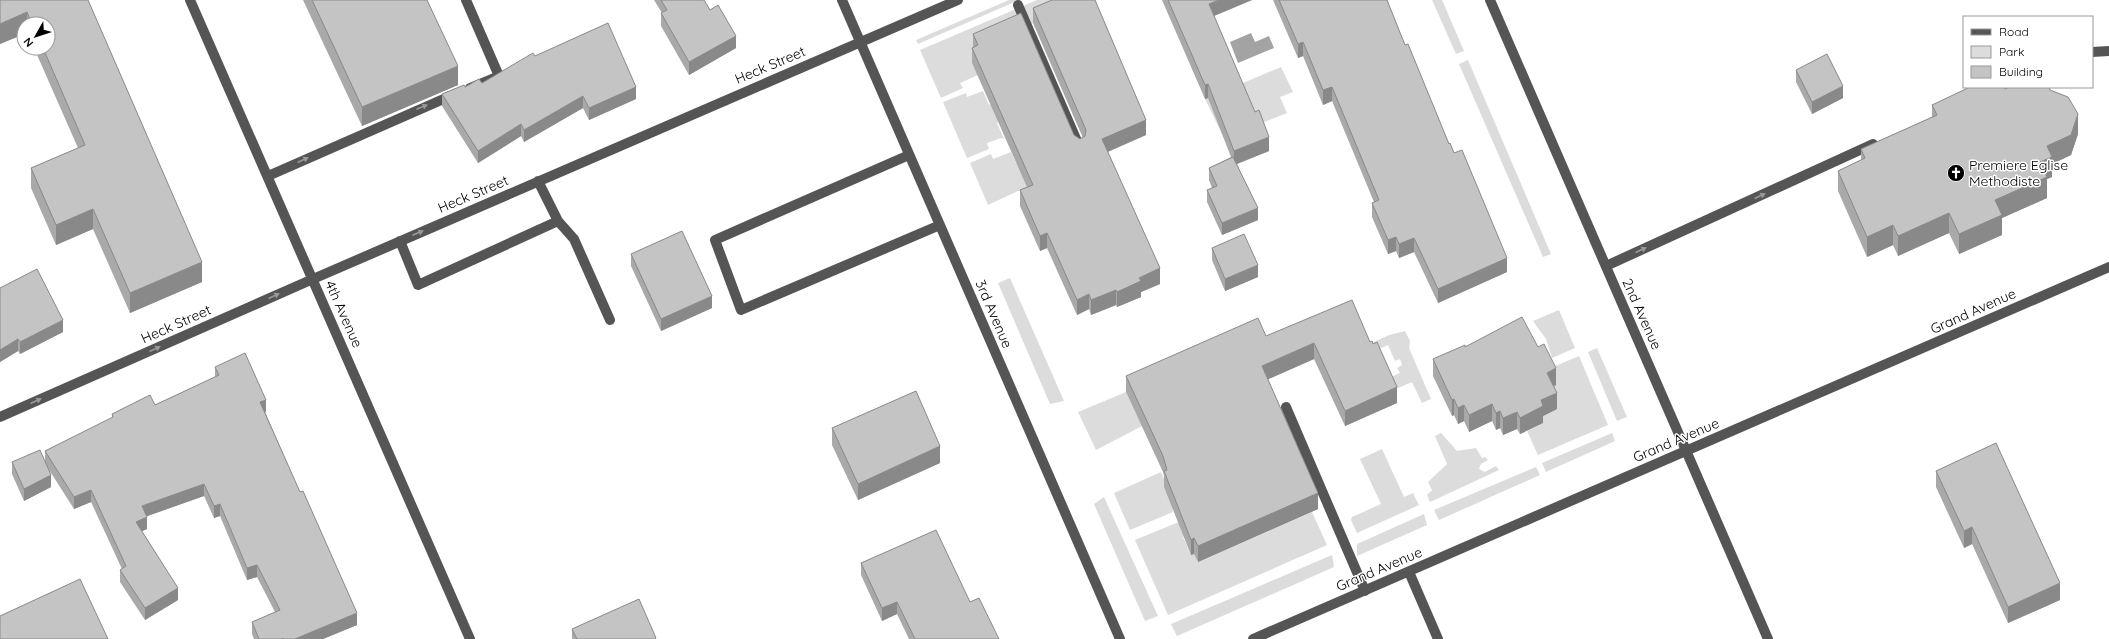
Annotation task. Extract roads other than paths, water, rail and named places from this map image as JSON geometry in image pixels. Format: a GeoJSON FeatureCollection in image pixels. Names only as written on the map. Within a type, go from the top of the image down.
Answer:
{"type":"FeatureCollection","features":[{"type":"Feature","properties":{"kind":"street","name":"4th Avenue"},"geometry":{"type":"LineString","coordinates":[[190,0],[313,279],[467,638]]}},
{"type":"Feature","properties":{"kind":"street"},"geometry":{"type":"LineString","coordinates":[[268,176],[417,109],[499,76],[466,0]]}},
{"type":"Feature","properties":{"kind":"street","name":"3rd Avenue"},"geometry":{"type":"LineString","coordinates":[[842,0],[1120,639]]}},
{"type":"Feature","properties":{"kind":"street","name":"Heck Street"},"geometry":{"type":"LineString","coordinates":[[0,417],[400,241],[958,0]]}},
{"type":"Feature","properties":{"kind":"street","name":"2nd Avenue"},"geometry":{"type":"LineString","coordinates":[[1490,0],[1768,639]]}},
{"type":"Feature","properties":{"kind":"street"},"geometry":{"type":"LineString","coordinates":[[1018,5],[1080,148]]}},
{"type":"Feature","properties":{"kind":"street"},"geometry":{"type":"LineString","coordinates":[[2093,52],[2109,51]]}},
{"type":"Feature","properties":{"kind":"street"},"geometry":{"type":"LineString","coordinates":[[1606,266],[1880,141]]}},
{"type":"Feature","properties":{"kind":"street"},"geometry":{"type":"LineString","coordinates":[[909,155],[715,240],[741,310],[940,226]]}},
{"type":"Feature","properties":{"kind":"street"},"geometry":{"type":"LineString","coordinates":[[538,181],[558,221],[574,239],[610,320]]}},
{"type":"Feature","properties":{"kind":"street"},"geometry":{"type":"LineString","coordinates":[[400,241],[418,285],[558,221]]}},
{"type":"Feature","properties":{"kind":"street","name":"Grand Avenue"},"geometry":{"type":"LineString","coordinates":[[1253,639],[2109,267]]}},
{"type":"Feature","properties":{"kind":"street"},"geometry":{"type":"LineString","coordinates":[[1286,407],[1365,590]]}},
{"type":"Feature","properties":{"kind":"street"},"geometry":{"type":"LineString","coordinates":[[1409,572],[1438,639]]}},
{"type":"Feature","properties":{"kind":"place","name":"Premiere Eglise Methodiste"},"geometry":{"type":"Point","coordinates":[1956,173]}}]}
